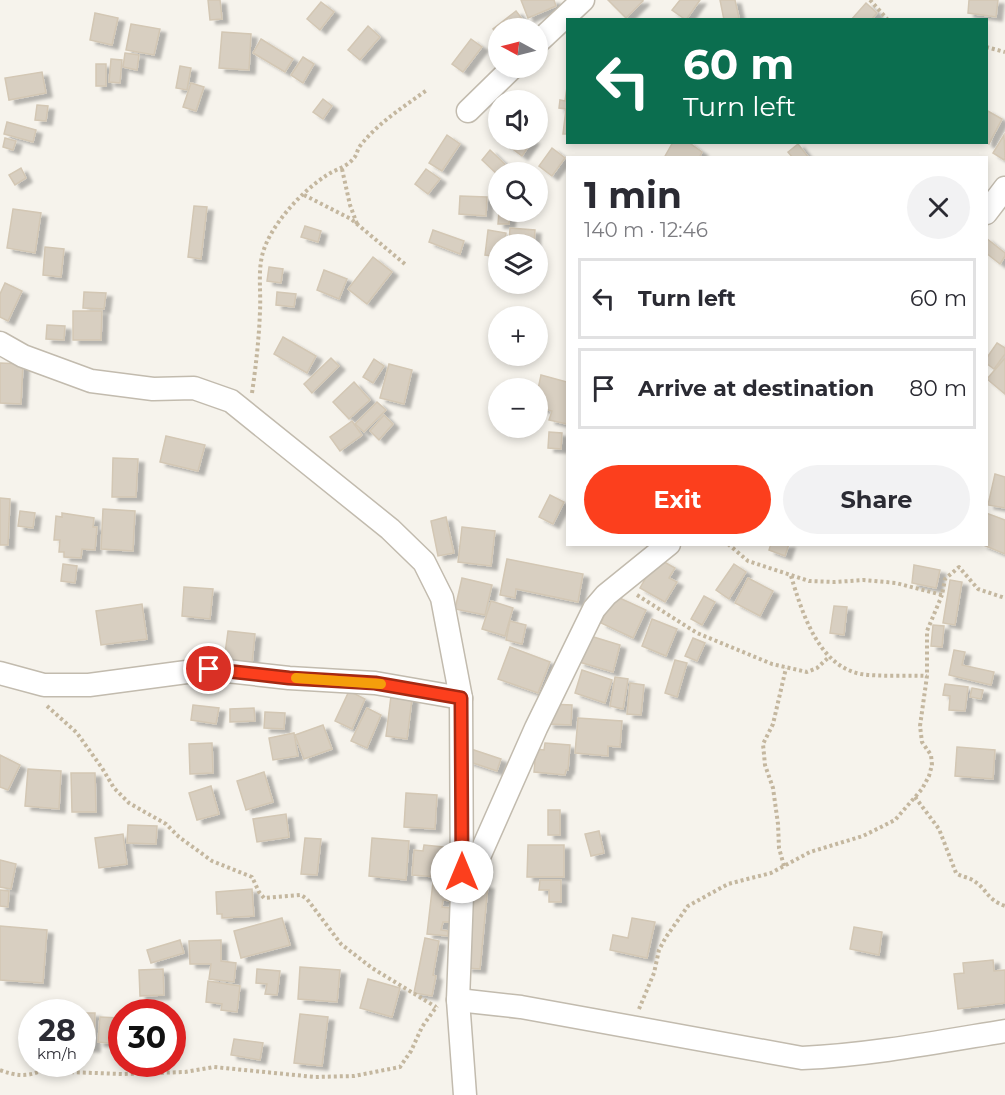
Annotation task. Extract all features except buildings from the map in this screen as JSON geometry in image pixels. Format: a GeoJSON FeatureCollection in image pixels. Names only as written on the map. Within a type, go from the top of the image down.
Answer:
{"type":"FeatureCollection","features":[{"type":"Feature","properties":{"kind":"street"},"geometry":{"type":"LineString","coordinates":[[548,33],[583,0]]}},
{"type":"Feature","properties":{"kind":"street"},"geometry":{"type":"LineString","coordinates":[[468,111],[502,78]]}},
{"type":"Feature","properties":{"kind":"street"},"geometry":{"type":"LineString","coordinates":[[988,210],[1005,188]]}},
{"type":"Feature","properties":{"kind":"street"},"geometry":{"type":"LineString","coordinates":[[0,343],[23,356],[91,381],[153,389],[194,388],[231,400],[390,529],[424,562],[442,598],[461,698],[462,894],[458,1000],[465,1095]]}},
{"type":"Feature","properties":{"kind":"street"},"geometry":{"type":"LineString","coordinates":[[462,894],[491,826],[594,609],[606,595],[667,546]]}},
{"type":"Feature","properties":{"kind":"street"},"geometry":{"type":"LineString","coordinates":[[0,673],[44,684],[89,685],[209,669],[289,678],[375,683],[461,698]]}},
{"type":"Feature","properties":{"kind":"street"},"geometry":{"type":"LineString","coordinates":[[458,1000],[521,1007],[802,1058],[830,1057],[899,1048],[1005,1031]]}},
{"type":"Feature","properties":{"kind":"path"},"geometry":{"type":"LineString","coordinates":[[870,0],[886,18]]}},
{"type":"Feature","properties":{"kind":"path"},"geometry":{"type":"LineString","coordinates":[[988,48],[1005,52]]}},
{"type":"Feature","properties":{"kind":"path"},"geometry":{"type":"LineString","coordinates":[[249,414],[259,350],[259,275],[270,234],[284,214],[304,195],[327,175],[342,169],[354,159],[359,147],[380,125],[427,90]]}},
{"type":"Feature","properties":{"kind":"path"},"geometry":{"type":"LineString","coordinates":[[342,169],[350,205],[358,225]]}},
{"type":"Feature","properties":{"kind":"path"},"geometry":{"type":"LineString","coordinates":[[304,195],[344,214],[406,265]]}},
{"type":"Feature","properties":{"kind":"path"},"geometry":{"type":"LineString","coordinates":[[730,546],[748,561],[809,581],[864,580],[896,583],[942,595]]}},
{"type":"Feature","properties":{"kind":"path"},"geometry":{"type":"LineString","coordinates":[[626,1027],[638,1012],[654,973],[659,950],[688,906],[728,884],[771,873],[810,852],[863,836],[895,820],[930,776],[931,755],[920,737],[927,676],[927,631],[942,595],[945,579],[959,567],[978,590],[1005,598]]}},
{"type":"Feature","properties":{"kind":"path"},"geometry":{"type":"LineString","coordinates":[[791,576],[800,604],[814,633],[829,657],[843,668],[861,674],[927,676]]}},
{"type":"Feature","properties":{"kind":"path"},"geometry":{"type":"LineString","coordinates":[[620,584],[697,633],[772,664],[807,672],[817,668],[829,657]]}},
{"type":"Feature","properties":{"kind":"path"},"geometry":{"type":"LineString","coordinates":[[784,866],[779,848],[776,807],[765,765],[763,744],[773,724],[786,668]]}},
{"type":"Feature","properties":{"kind":"path"},"geometry":{"type":"LineString","coordinates":[[45,705],[77,733],[114,788],[129,803],[166,824],[179,837],[212,861],[252,877],[264,898],[302,895],[341,944],[372,968],[436,1006]]}},
{"type":"Feature","properties":{"kind":"path"},"geometry":{"type":"LineString","coordinates":[[915,797],[939,828],[956,873],[961,877],[974,880],[993,901],[1005,906]]}},
{"type":"Feature","properties":{"kind":"path"},"geometry":{"type":"LineString","coordinates":[[0,1070],[21,1077],[41,1071],[122,1074],[185,1072],[214,1067],[315,1077],[354,1076],[400,1067],[411,1052],[422,1027],[436,1006],[458,1000]]}},
{"type":"Feature","properties":{"kind":"slow traffic"},"geometry":{"type":"LineString","coordinates":[[296,678],[381,684]]}},
{"type":"Feature","properties":{"kind":"route"},"geometry":{"type":"LineString","coordinates":[[209,669],[289,678],[375,683],[461,698],[462,872]]}}]}
